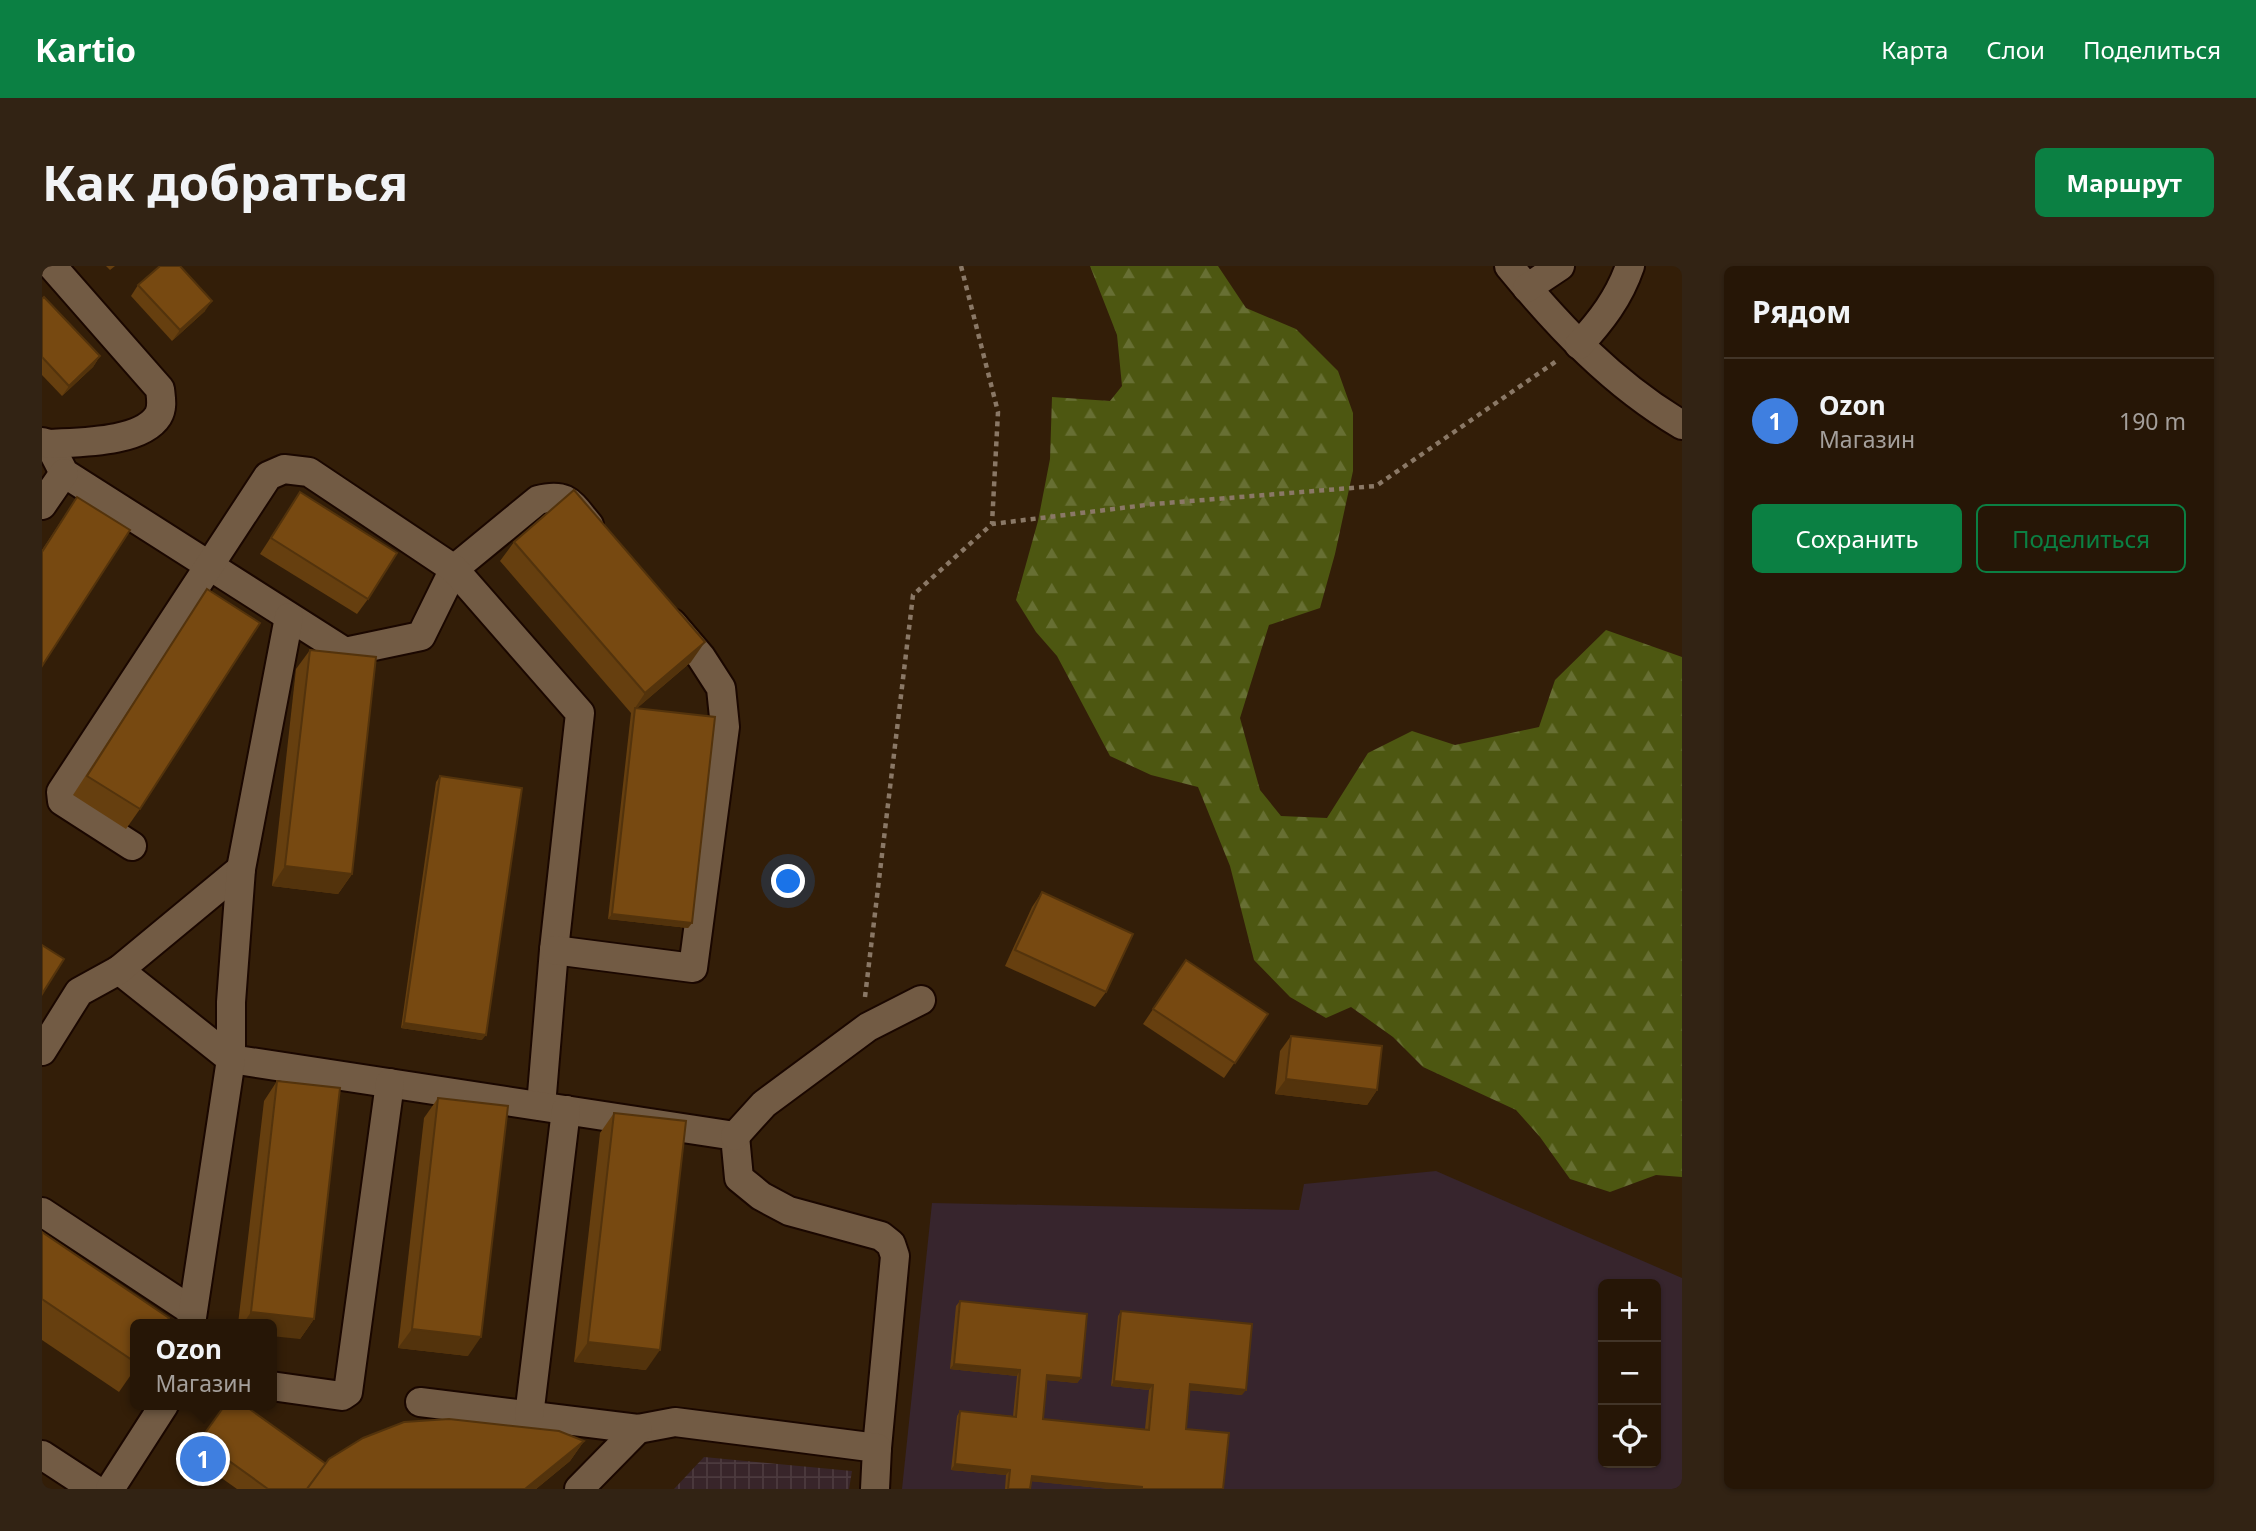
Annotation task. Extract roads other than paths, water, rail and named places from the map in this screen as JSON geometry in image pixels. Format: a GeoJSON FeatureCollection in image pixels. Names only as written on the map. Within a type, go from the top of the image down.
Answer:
{"type":"FeatureCollection","features":[{"type":"Feature","properties":{"kind":"street"},"geometry":{"type":"LineString","coordinates":[[52,266],[160,389],[162,403],[158,416],[144,429],[118,438],[46,443],[64,473],[345,652],[421,636],[454,569],[538,500],[554,496],[570,502],[605,544]]}},
{"type":"Feature","properties":{"kind":"street"},"geometry":{"type":"LineString","coordinates":[[1560,266],[1518,277],[1579,345],[1620,383],[1682,425]]}},
{"type":"Feature","properties":{"kind":"street"},"geometry":{"type":"LineString","coordinates":[[1579,345],[1603,319],[1618,295],[1630,266]]}},
{"type":"Feature","properties":{"kind":"street"},"geometry":{"type":"LineString","coordinates":[[132,846],[62,801],[61,792],[268,476],[284,469],[309,472],[454,569],[580,713],[554,950],[554,1108],[529,1416]]}},
{"type":"Feature","properties":{"kind":"street"},"geometry":{"type":"LineString","coordinates":[[42,505],[64,473]]}},
{"type":"Feature","properties":{"kind":"street"},"geometry":{"type":"LineString","coordinates":[[554,950],[693,968],[725,727],[721,688],[701,657],[657,605]]}},
{"type":"Feature","properties":{"kind":"street"},"geometry":{"type":"LineString","coordinates":[[42,1212],[191,1318],[231,1059],[231,1002],[241,869],[289,617]]}},
{"type":"Feature","properties":{"kind":"street"},"geometry":{"type":"LineString","coordinates":[[42,1051],[79,992],[119,970],[241,869]]}},
{"type":"Feature","properties":{"kind":"street"},"geometry":{"type":"LineString","coordinates":[[119,970],[231,1059],[735,1136]]}},
{"type":"Feature","properties":{"kind":"street"},"geometry":{"type":"LineString","coordinates":[[875,1489],[895,1256],[891,1244],[881,1236],[789,1211],[761,1196],[739,1178],[735,1136],[764,1104],[861,1032],[921,1000]]}},
{"type":"Feature","properties":{"kind":"street"},"geometry":{"type":"LineString","coordinates":[[277,1387],[342,1396],[348,1392],[390,1083]]}},
{"type":"Feature","properties":{"kind":"street"},"geometry":{"type":"LineString","coordinates":[[420,1402],[638,1429],[675,1422],[877,1448]]}},
{"type":"Feature","properties":{"kind":"street"},"geometry":{"type":"LineString","coordinates":[[110,1489],[161,1410]]}},
{"type":"Feature","properties":{"kind":"street"},"geometry":{"type":"LineString","coordinates":[[579,1489],[638,1429]]}},
{"type":"Feature","properties":{"kind":"street"},"geometry":{"type":"LineString","coordinates":[[42,1455],[94,1489]]}},
{"type":"Feature","properties":{"kind":"place","name":"Ozon"},"geometry":{"type":"Point","coordinates":[203,1459]}}]}
